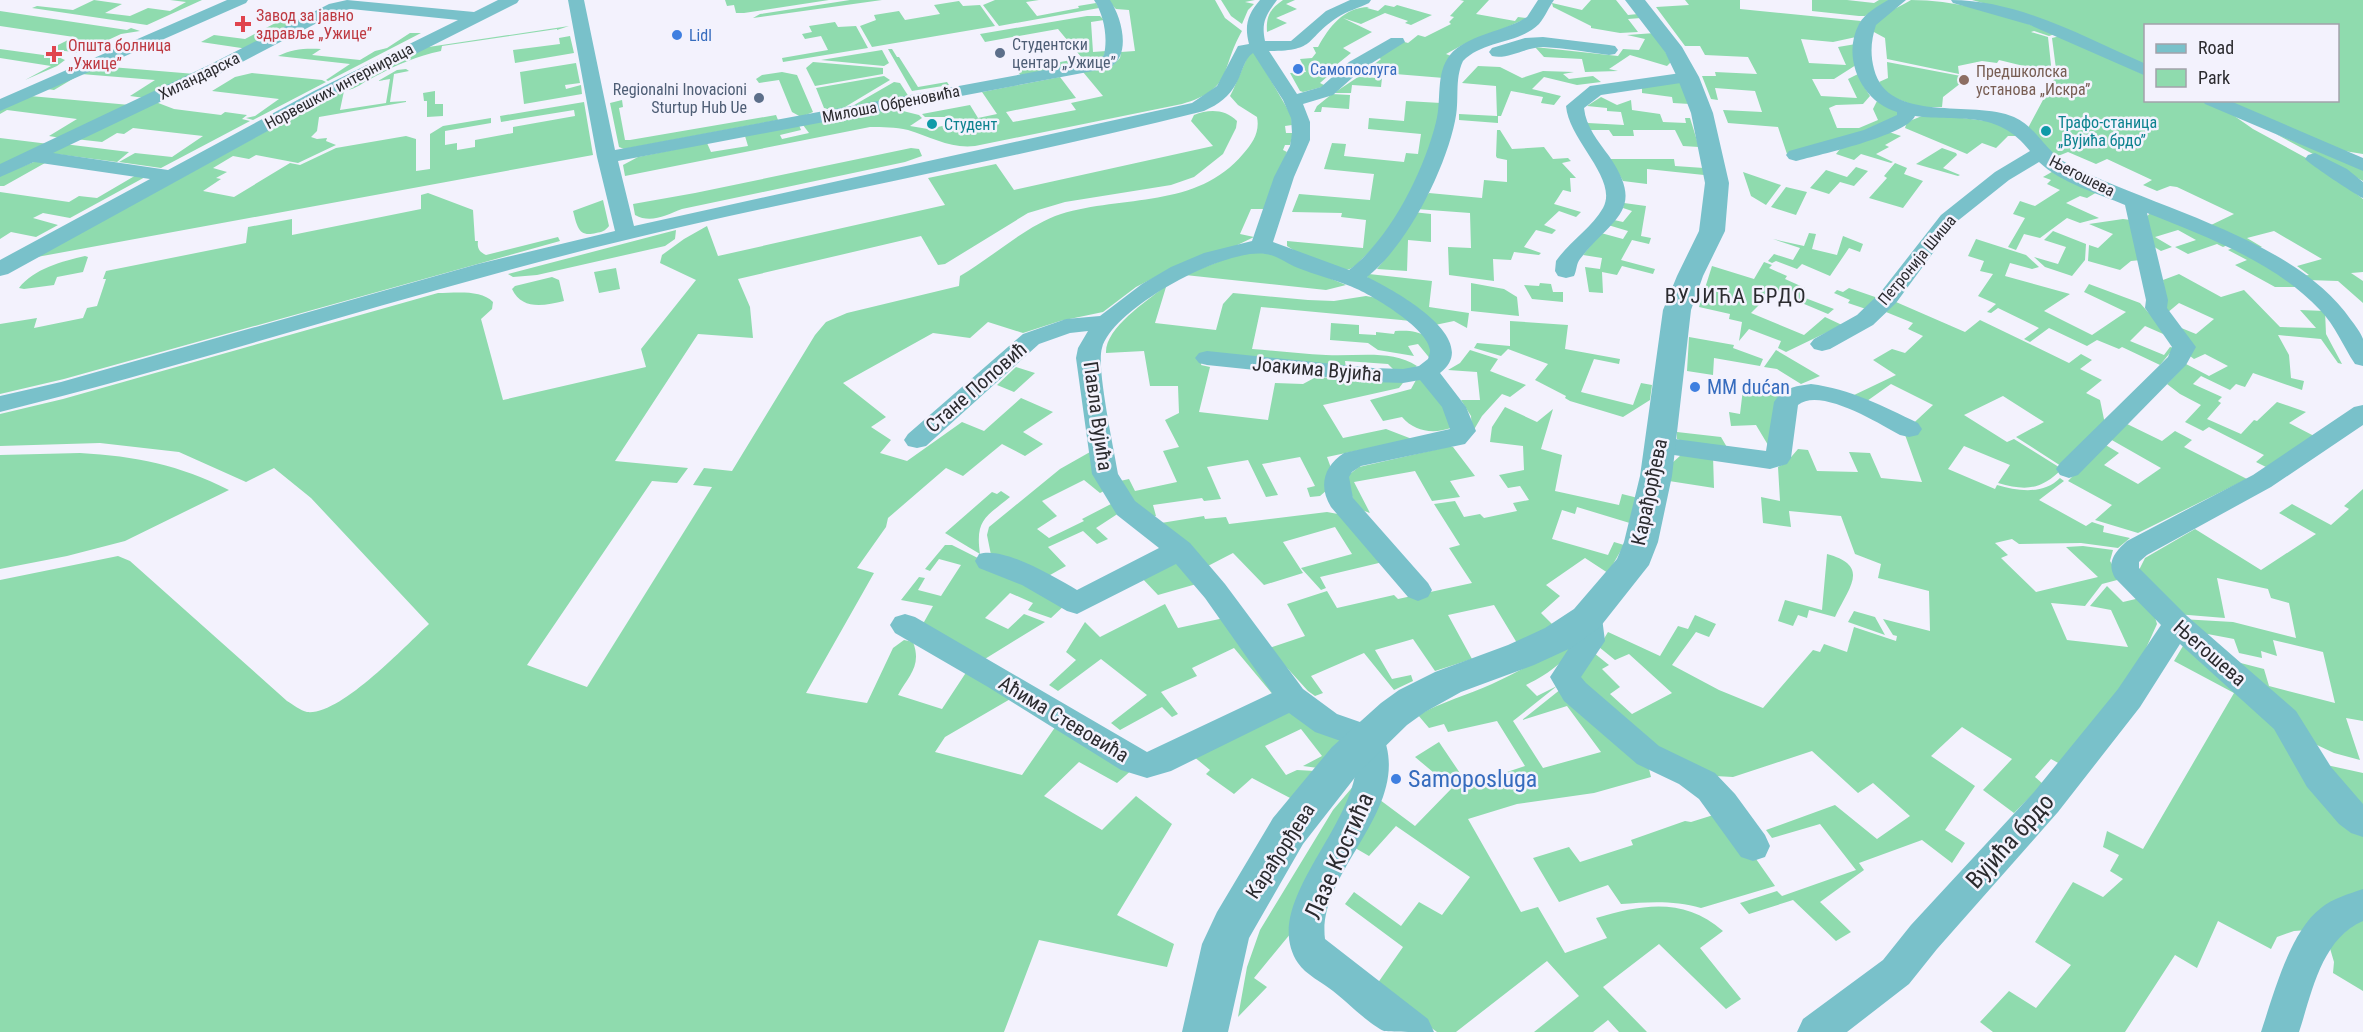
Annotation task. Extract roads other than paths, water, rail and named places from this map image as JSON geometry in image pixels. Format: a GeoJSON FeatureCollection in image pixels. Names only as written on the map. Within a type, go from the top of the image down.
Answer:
{"type":"FeatureCollection","features":[{"type":"Feature","properties":{"kind":"street"},"geometry":{"type":"LineString","coordinates":[[0,106],[240,0]]}},
{"type":"Feature","properties":{"kind":"street","name":"Норвешких интернираца"},"geometry":{"type":"LineString","coordinates":[[0,269],[169,176],[474,17],[511,0]]}},
{"type":"Feature","properties":{"kind":"street"},"geometry":{"type":"LineString","coordinates":[[576,0],[607,157],[626,234]]}},
{"type":"Feature","properties":{"kind":"street","name":"Милоша Обреновића"},"geometry":{"type":"LineString","coordinates":[[607,157],[1102,64],[1112,58],[1114,52],[1109,9],[1102,0]]}},
{"type":"Feature","properties":{"kind":"street"},"geometry":{"type":"LineString","coordinates":[[1269,0],[1257,10],[1253,35],[1299,114],[1301,139],[1288,167],[1261,247],[1277,250],[1364,284],[1406,310],[1440,341],[1443,351],[1442,359],[1437,367],[1426,372],[1453,406],[1461,421],[1463,430],[1456,438],[1353,459],[1342,466],[1336,477],[1340,501],[1418,590]]}},
{"type":"Feature","properties":{"kind":"street"},"geometry":{"type":"LineString","coordinates":[[0,404],[66,388],[486,269],[626,234],[1198,107],[1219,97],[1232,79],[1244,50],[1259,46],[1300,44],[1332,14],[1363,0]]}},
{"type":"Feature","properties":{"kind":"street"},"geometry":{"type":"LineString","coordinates":[[1350,279],[1369,266],[1380,254],[1416,194],[1432,161],[1446,122],[1450,82],[1456,58],[1465,51],[1526,25],[1533,20],[1546,0]]}},
{"type":"Feature","properties":{"kind":"street","name":"Карађорђева"},"geometry":{"type":"LineString","coordinates":[[1205,1032],[1220,963],[1232,926],[1288,831],[1346,759],[1394,714],[1412,701],[1449,682],[1549,642],[1587,618],[1632,565],[1641,542],[1656,476],[1677,310],[1690,276],[1712,231],[1717,183],[1702,113],[1688,77],[1674,51],[1635,0]]}},
{"type":"Feature","properties":{"kind":"street","name":"Његошева"},"geometry":{"type":"LineString","coordinates":[[1898,0],[1870,19],[1863,41],[1870,85],[1880,96],[1907,110],[1970,113],[2002,119],[2024,131],[2040,153],[2059,167],[2134,201],[2226,237],[2271,262],[2329,306],[2363,359]]}},
{"type":"Feature","properties":{"kind":"street"},"geometry":{"type":"LineString","coordinates":[[1959,0],[2036,22],[2144,71]]}},
{"type":"Feature","properties":{"kind":"street","name":"Хиландарска"},"geometry":{"type":"LineString","coordinates":[[0,171],[338,6],[351,4],[474,17]]}},
{"type":"Feature","properties":{"kind":"street"},"geometry":{"type":"LineString","coordinates":[[1292,101],[1327,91],[1355,66],[1397,42]]}},
{"type":"Feature","properties":{"kind":"street"},"geometry":{"type":"LineString","coordinates":[[1450,82],[1477,61],[1525,44],[1554,43],[1608,50]]}},
{"type":"Feature","properties":{"kind":"street"},"geometry":{"type":"LineString","coordinates":[[1566,271],[1567,261],[1616,205],[1616,188],[1612,177],[1580,128],[1574,116],[1575,106],[1596,90],[1688,77]]}},
{"type":"Feature","properties":{"kind":"street"},"geometry":{"type":"LineString","coordinates":[[2215,102],[2363,165]]}},
{"type":"Feature","properties":{"kind":"street"},"geometry":{"type":"LineString","coordinates":[[1796,155],[1887,129],[1905,118],[1907,110]]}},
{"type":"Feature","properties":{"kind":"street"},"geometry":{"type":"LineString","coordinates":[[2261,123],[2261,127],[2271,135],[2340,173],[2363,192]]}},
{"type":"Feature","properties":{"kind":"street","name":"Петронија Шиша"},"geometry":{"type":"LineString","coordinates":[[1822,344],[1865,320],[1888,298],[1948,219],[2002,176],[2040,153]]}},
{"type":"Feature","properties":{"kind":"street"},"geometry":{"type":"LineString","coordinates":[[32,156],[169,176]]}},
{"type":"Feature","properties":{"kind":"street"},"geometry":{"type":"LineString","coordinates":[[2069,469],[2178,360],[2184,347],[2156,308],[2157,300],[2134,201]]}},
{"type":"Feature","properties":{"kind":"street","name":"Павла Вујића"},"geometry":{"type":"LineString","coordinates":[[1261,247],[1237,250],[1182,270],[1148,288],[1106,322],[1090,343],[1088,358],[1105,474],[1114,492],[1126,508],[1180,550],[1215,591],[1292,698],[1326,723],[1370,738]]}},
{"type":"Feature","properties":{"kind":"street","name":"Стане Поповић"},"geometry":{"type":"LineString","coordinates":[[917,440],[1031,339],[1066,326],[1106,322]]}},
{"type":"Feature","properties":{"kind":"street","name":"Јоакима Вујића"},"geometry":{"type":"LineString","coordinates":[[1207,358],[1373,375],[1403,376],[1426,372]]}},
{"type":"Feature","properties":{"kind":"street"},"geometry":{"type":"LineString","coordinates":[[1660,445],[1770,460],[1778,458],[1786,402],[1797,393],[1806,392],[1829,394],[1848,400],[1909,429]]}},
{"type":"Feature","properties":{"kind":"street","name":"Његошева"},"geometry":{"type":"LineString","coordinates":[[2363,413],[2262,481],[2162,533],[2125,559],[2125,571],[2177,624],[2285,720],[2319,777],[2344,807],[2363,823]]}},
{"type":"Feature","properties":{"kind":"street"},"geometry":{"type":"LineString","coordinates":[[989,561],[1032,578],[1077,603],[1180,550]]}},
{"type":"Feature","properties":{"kind":"street"},"geometry":{"type":"LineString","coordinates":[[1587,618],[1590,641],[1565,677],[1575,692],[1653,758],[1701,782],[1713,793],[1754,846]]}},
{"type":"Feature","properties":{"kind":"street","name":"Вујића брдо"},"geometry":{"type":"LineString","coordinates":[[1816,1032],[1896,972],[1924,937],[2046,802],[2129,698],[2177,624]]}},
{"type":"Feature","properties":{"kind":"street","name":"Аћима Стевовића"},"geometry":{"type":"LineString","coordinates":[[905,625],[999,679],[1132,761],[1147,765],[1160,762],[1228,727],[1292,698]]}},
{"type":"Feature","properties":{"kind":"street","name":"Лазе Костића"},"geometry":{"type":"LineString","coordinates":[[1370,738],[1375,750],[1376,766],[1369,791],[1308,912],[1306,936],[1311,952],[1414,1032]]}},
{"type":"Feature","properties":{"kind":"street"},"geometry":{"type":"LineString","coordinates":[[2280,1032],[2302,969],[2317,941],[2329,924],[2344,912],[2363,905]]}},
{"type":"Feature","properties":{"kind":"place","name":"Завод за јавно здравље „Ужице”"},"geometry":{"type":"Point","coordinates":[243,24]}},
{"type":"Feature","properties":{"kind":"place","name":"Lidl"},"geometry":{"type":"Point","coordinates":[677,35]}},
{"type":"Feature","properties":{"kind":"place","name":"Студентски центар „Ужице”"},"geometry":{"type":"Point","coordinates":[1000,53]}},
{"type":"Feature","properties":{"kind":"place","name":"Општа болница „Ужице”"},"geometry":{"type":"Point","coordinates":[54,54]}},
{"type":"Feature","properties":{"kind":"place","name":"Самопослуга"},"geometry":{"type":"Point","coordinates":[1298,69]}},
{"type":"Feature","properties":{"kind":"place","name":"Предшколска установа „Искра”"},"geometry":{"type":"Point","coordinates":[1964,80]}},
{"type":"Feature","properties":{"kind":"place","name":"Regionalni Inovacioni Sturtup Hub Ue"},"geometry":{"type":"Point","coordinates":[759,98]}},
{"type":"Feature","properties":{"kind":"place","name":"Студент"},"geometry":{"type":"Point","coordinates":[932,124]}},
{"type":"Feature","properties":{"kind":"place","name":"Трафо-станица „Вујића брдо”"},"geometry":{"type":"Point","coordinates":[2046,131]}},
{"type":"Feature","properties":{"kind":"place","name":"MM dućan"},"geometry":{"type":"Point","coordinates":[1695,387]}},
{"type":"Feature","properties":{"kind":"place","name":"Samoposluga"},"geometry":{"type":"Point","coordinates":[1396,779]}},
{"type":"Feature","properties":{"kind":"district","name":"ВУЈИЋА БРДО"},"geometry":{"type":"Point","coordinates":[1736,296]}}]}
